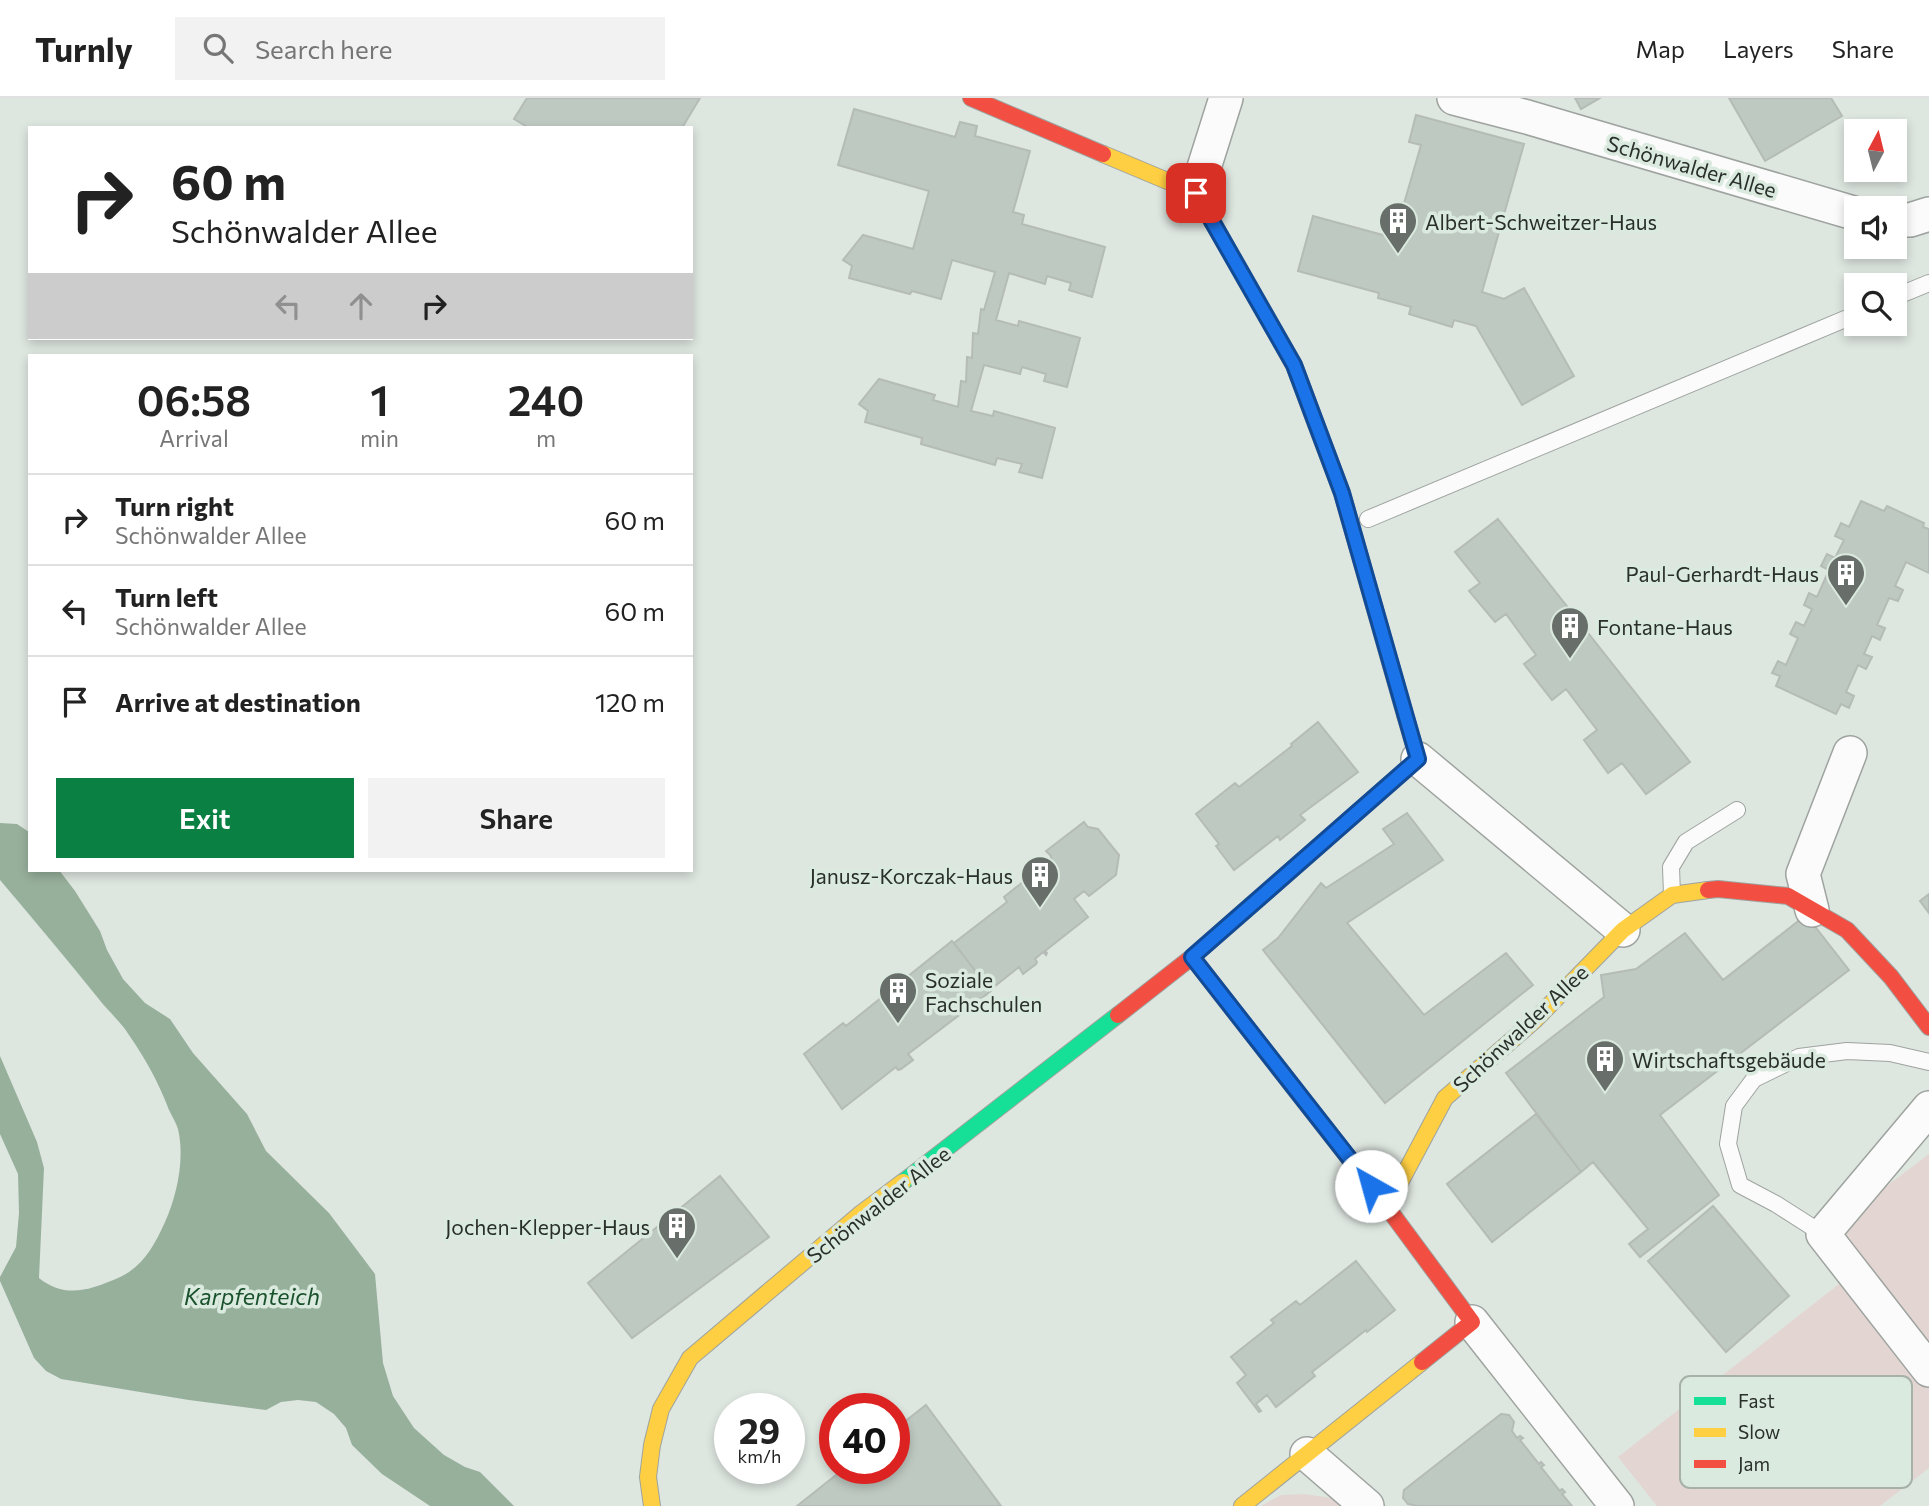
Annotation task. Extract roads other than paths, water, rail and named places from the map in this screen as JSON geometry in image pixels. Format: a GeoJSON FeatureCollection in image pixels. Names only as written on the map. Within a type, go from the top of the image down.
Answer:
{"type":"FeatureCollection","features":[{"type":"Feature","properties":{"kind":"street"},"geometry":{"type":"LineString","coordinates":[[971,98],[1196,193],[1294,365],[1342,493],[1418,759],[1623,930]]}},
{"type":"Feature","properties":{"kind":"street"},"geometry":{"type":"LineString","coordinates":[[1196,193],[1226,98]]}},
{"type":"Feature","properties":{"kind":"street","name":"Schönwalder Allee"},"geometry":{"type":"LineString","coordinates":[[1454,98],[1521,108],[1844,210]]}},
{"type":"Feature","properties":{"kind":"street"},"geometry":{"type":"LineString","coordinates":[[1907,220],[1929,214]]}},
{"type":"Feature","properties":{"kind":"street"},"geometry":{"type":"LineString","coordinates":[[1812,910],[1803,874],[1850,753]]}},
{"type":"Feature","properties":{"kind":"street","name":"Schönwalder Allee"},"geometry":{"type":"LineString","coordinates":[[652,1506],[648,1477],[652,1444],[661,1409],[690,1358],[859,1215],[1192,957],[1418,759]]}},
{"type":"Feature","properties":{"kind":"street","name":"Schönwalder Allee"},"geometry":{"type":"LineString","coordinates":[[1387,1207],[1445,1098],[1535,1020],[1623,930],[1672,895],[1718,890],[1788,896],[1847,930],[1891,977],[1929,1027]]}},
{"type":"Feature","properties":{"kind":"street"},"geometry":{"type":"LineString","coordinates":[[1192,957],[1617,1506]]}},
{"type":"Feature","properties":{"kind":"street"},"geometry":{"type":"LineString","coordinates":[[1929,1108],[1823,1234],[1929,1370]]}},
{"type":"Feature","properties":{"kind":"street"},"geometry":{"type":"LineString","coordinates":[[1242,1506],[1472,1322]]}},
{"type":"Feature","properties":{"kind":"street"},"geometry":{"type":"LineString","coordinates":[[1307,1454],[1367,1506]]}},
{"type":"Feature","properties":{"kind":"lane"},"geometry":{"type":"LineString","coordinates":[[1907,293],[1929,283]]}},
{"type":"Feature","properties":{"kind":"lane"},"geometry":{"type":"LineString","coordinates":[[1368,519],[1844,319]]}},
{"type":"Feature","properties":{"kind":"lane"},"geometry":{"type":"LineString","coordinates":[[1672,895],[1671,867],[1686,842],[1737,810]]}},
{"type":"Feature","properties":{"kind":"lane"},"geometry":{"type":"LineString","coordinates":[[1823,1234],[1741,1185],[1728,1144],[1734,1106],[1754,1079],[1799,1058],[1847,1051],[1890,1053],[1929,1062]]}},
{"type":"Feature","properties":{"kind":"water","name":"Karpfenteich"},"geometry":{"type":"Polygon","coordinates":[[[0,823],[17,824],[28,831],[28,872],[61,872],[100,931],[123,979],[145,1003],[170,1019],[193,1053],[247,1114],[266,1151],[329,1213],[375,1274],[383,1363],[393,1396],[414,1428],[444,1455],[480,1472],[514,1506],[430,1506],[382,1474],[352,1445],[346,1428],[334,1414],[316,1402],[281,1402],[266,1410],[189,1400],[61,1379],[46,1371],[34,1358],[0,1281],[16,1247],[19,1213],[18,1174],[0,1134],[0,1056],[37,1142],[44,1168],[39,1278],[49,1285],[58,1289],[88,1289],[118,1278],[141,1262],[157,1239],[173,1200],[179,1177],[181,1152],[177,1127],[156,1080],[126,1030],[0,880],[0,823]]]}},
{"type":"Feature","properties":{"kind":"place","name":"Albert-Schweitzer-Haus"},"geometry":{"type":"Point","coordinates":[1398,255]}},
{"type":"Feature","properties":{"kind":"place","name":"Paul-Gerhardt-Haus"},"geometry":{"type":"Point","coordinates":[1846,607]}},
{"type":"Feature","properties":{"kind":"place","name":"Fontane-Haus"},"geometry":{"type":"Point","coordinates":[1570,660]}},
{"type":"Feature","properties":{"kind":"place","name":"Janusz-Korczak-Haus"},"geometry":{"type":"Point","coordinates":[1040,909]}},
{"type":"Feature","properties":{"kind":"place","name":"Soziale Fachschulen"},"geometry":{"type":"Point","coordinates":[898,1025]}},
{"type":"Feature","properties":{"kind":"place","name":"Wirtschaftsgebäude"},"geometry":{"type":"Point","coordinates":[1605,1093]}},
{"type":"Feature","properties":{"kind":"place","name":"Jochen-Klepper-Haus"},"geometry":{"type":"Point","coordinates":[677,1260]}}]}
